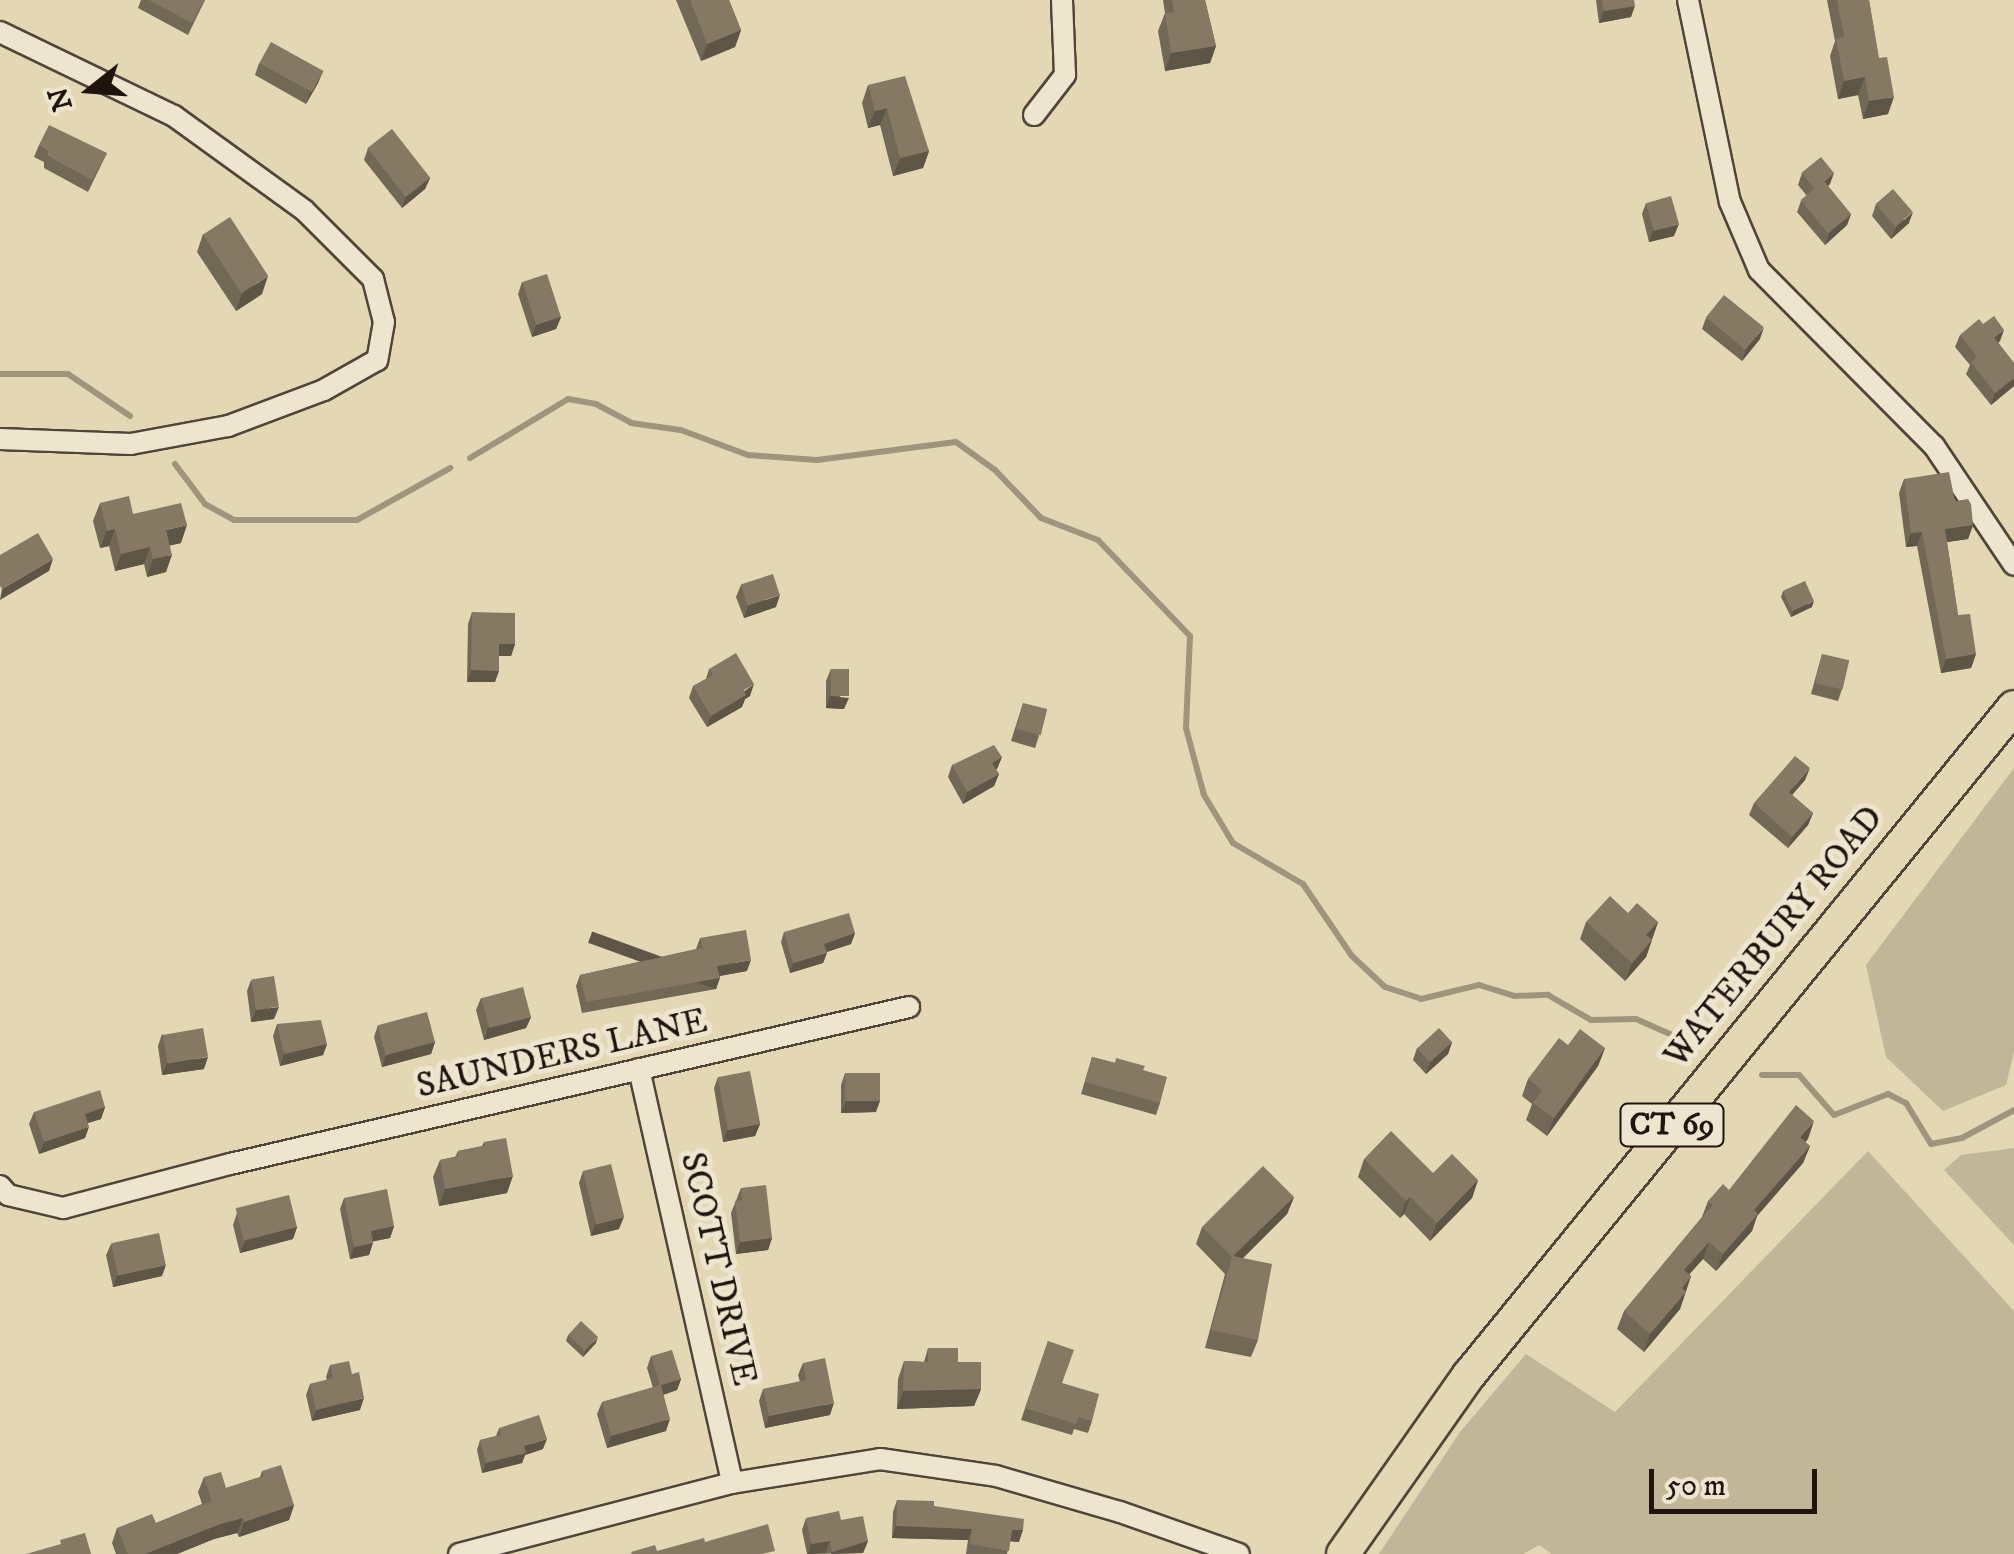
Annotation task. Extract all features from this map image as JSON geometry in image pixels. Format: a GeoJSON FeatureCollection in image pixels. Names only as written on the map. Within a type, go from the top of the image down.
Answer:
{"type":"FeatureCollection","features":[{"type":"Feature","properties":{"kind":"main road","name":"WATERBURY ROAD"},"geometry":{"type":"LineString","coordinates":[[1343,1554],[1469,1375],[2014,707]]}},
{"type":"Feature","properties":{"kind":"street"},"geometry":{"type":"LineString","coordinates":[[1034,115],[1066,75],[1062,0]]}},
{"type":"Feature","properties":{"kind":"street"},"geometry":{"type":"LineString","coordinates":[[1688,0],[1730,202],[1760,270],[1934,446],[2014,565]]}},
{"type":"Feature","properties":{"kind":"street"},"geometry":{"type":"LineString","coordinates":[[0,32],[174,116],[304,210],[373,279],[384,322],[377,360],[324,390],[228,426],[132,444],[0,438]]}},
{"type":"Feature","properties":{"kind":"street","name":"SAUNDERS LANE"},"geometry":{"type":"LineString","coordinates":[[0,1186],[8,1195],[63,1208],[230,1164],[909,1007]]}},
{"type":"Feature","properties":{"kind":"street","name":"SCOTT DRIVE"},"geometry":{"type":"LineString","coordinates":[[640,1069],[732,1483]]}},
{"type":"Feature","properties":{"kind":"street"},"geometry":{"type":"LineString","coordinates":[[459,1554],[618,1516],[732,1483],[880,1459],[996,1476],[1120,1512],[1238,1554]]}},
{"type":"Feature","properties":{"kind":"shaded area"},"geometry":{"type":"Polygon","coordinates":[[[2014,768],[2014,1052],[2006,1085],[1943,1111],[1886,1057],[1866,965],[2014,768]]]}},
{"type":"Feature","properties":{"kind":"shaded area"},"geometry":{"type":"Polygon","coordinates":[[[2014,1148],[2014,1245],[1944,1170],[1961,1155],[2014,1148]]]}},
{"type":"Feature","properties":{"kind":"shaded area"},"geometry":{"type":"Polygon","coordinates":[[[1868,1151],[2014,1311],[2014,1554],[1552,1554],[1539,1545],[1523,1554],[1379,1554],[1460,1432],[1526,1354],[1615,1412],[1868,1151]]]}},
{"type":"Feature","properties":{"kind":"building"},"geometry":{"type":"Polygon","coordinates":[[[149,0],[204,0],[192,23],[149,0]]]}},
{"type":"Feature","properties":{"kind":"building"},"geometry":{"type":"Polygon","coordinates":[[[690,0],[729,0],[741,30],[707,44],[690,0]]]}},
{"type":"Feature","properties":{"kind":"building"},"geometry":{"type":"Polygon","coordinates":[[[1172,0],[1205,0],[1216,46],[1171,53],[1165,13],[1174,12],[1172,0]]]}},
{"type":"Feature","properties":{"kind":"building"},"geometry":{"type":"Polygon","coordinates":[[[1602,0],[1634,0],[1635,6],[1604,11],[1602,0]]]}},
{"type":"Feature","properties":{"kind":"building"},"geometry":{"type":"Polygon","coordinates":[[[1837,0],[1869,0],[1879,58],[1887,57],[1894,97],[1869,101],[1865,77],[1844,81],[1836,39],[1844,37],[1837,0]]]}},
{"type":"Feature","properties":{"kind":"building"},"geometry":{"type":"Polygon","coordinates":[[[271,42],[323,71],[312,92],[259,63],[271,42]]]}},
{"type":"Feature","properties":{"kind":"building"},"geometry":{"type":"Polygon","coordinates":[[[905,76],[929,151],[900,158],[887,108],[875,111],[868,85],[905,76]]]}},
{"type":"Feature","properties":{"kind":"building"},"geometry":{"type":"Polygon","coordinates":[[[49,125],[107,153],[92,180],[48,156],[48,151],[39,145],[49,125]]]}},
{"type":"Feature","properties":{"kind":"building"},"geometry":{"type":"Polygon","coordinates":[[[392,129],[430,178],[406,197],[368,148],[392,129]]]}},
{"type":"Feature","properties":{"kind":"building"},"geometry":{"type":"Polygon","coordinates":[[[1821,157],[1834,173],[1815,189],[1802,173],[1821,157]]]}},
{"type":"Feature","properties":{"kind":"building"},"geometry":{"type":"Polygon","coordinates":[[[1824,181],[1851,214],[1828,233],[1801,200],[1824,181]]]}},
{"type":"Feature","properties":{"kind":"building"},"geometry":{"type":"Polygon","coordinates":[[[1893,189],[1913,212],[1895,227],[1876,204],[1893,189]]]}},
{"type":"Feature","properties":{"kind":"building"},"geometry":{"type":"Polygon","coordinates":[[[1671,196],[1679,224],[1654,231],[1646,203],[1671,196]]]}},
{"type":"Feature","properties":{"kind":"building"},"geometry":{"type":"Polygon","coordinates":[[[230,217],[268,276],[241,293],[203,234],[230,217]]]}},
{"type":"Feature","properties":{"kind":"building"},"geometry":{"type":"Polygon","coordinates":[[[547,274],[561,317],[536,325],[522,282],[547,274]]]}},
{"type":"Feature","properties":{"kind":"building"},"geometry":{"type":"Polygon","coordinates":[[[1724,295],[1764,327],[1745,350],[1706,318],[1724,295]]]}},
{"type":"Feature","properties":{"kind":"building"},"geometry":{"type":"Polygon","coordinates":[[[1994,316],[2004,330],[1994,337],[2014,363],[2014,378],[1995,393],[1971,362],[1977,357],[1960,335],[1979,319],[1983,324],[1994,316]]]}},
{"type":"Feature","properties":{"kind":"building"},"geometry":{"type":"Polygon","coordinates":[[[1949,472],[1955,501],[1968,499],[1971,504],[1973,525],[1945,529],[1958,615],[1970,614],[1976,654],[1946,659],[1922,532],[1911,533],[1904,479],[1949,472]]]}},
{"type":"Feature","properties":{"kind":"building"},"geometry":{"type":"Polygon","coordinates":[[[129,496],[133,514],[181,503],[187,525],[166,530],[172,555],[153,559],[150,547],[121,554],[115,529],[107,531],[100,503],[129,496]]]}},
{"type":"Feature","properties":{"kind":"building"},"geometry":{"type":"Polygon","coordinates":[[[38,533],[53,559],[2,589],[0,555],[38,533]]]}},
{"type":"Feature","properties":{"kind":"building"},"geometry":{"type":"Polygon","coordinates":[[[773,574],[780,595],[747,605],[741,585],[773,574]]]}},
{"type":"Feature","properties":{"kind":"building"},"geometry":{"type":"Polygon","coordinates":[[[1805,581],[1814,601],[1792,611],[1783,591],[1805,581]]]}},
{"type":"Feature","properties":{"kind":"building"},"geometry":{"type":"Polygon","coordinates":[[[472,612],[515,613],[515,644],[499,644],[499,671],[471,670],[472,612]]]}},
{"type":"Feature","properties":{"kind":"building"},"geometry":{"type":"Polygon","coordinates":[[[736,653],[754,684],[744,690],[746,695],[711,716],[693,686],[713,675],[709,669],[736,653]]]}},
{"type":"Feature","properties":{"kind":"building"},"geometry":{"type":"Polygon","coordinates":[[[1822,654],[1849,660],[1843,690],[1815,683],[1822,654]]]}},
{"type":"Feature","properties":{"kind":"building"},"geometry":{"type":"Polygon","coordinates":[[[831,669],[849,669],[849,696],[831,696],[831,669]]]}},
{"type":"Feature","properties":{"kind":"building"},"geometry":{"type":"Polygon","coordinates":[[[1023,703],[1047,709],[1041,735],[1016,729],[1023,703]]]}},
{"type":"Feature","properties":{"kind":"building"},"geometry":{"type":"Polygon","coordinates":[[[994,745],[1002,757],[992,763],[999,774],[967,792],[952,765],[994,745]]]}},
{"type":"Feature","properties":{"kind":"building"},"geometry":{"type":"Polygon","coordinates":[[[1795,756],[1810,768],[1789,792],[1813,813],[1792,837],[1754,803],[1795,756]]]}},
{"type":"Feature","properties":{"kind":"building"},"geometry":{"type":"Polygon","coordinates":[[[1610,896],[1628,913],[1637,903],[1658,922],[1646,935],[1652,940],[1632,963],[1586,922],[1610,896]]]}},
{"type":"Feature","properties":{"kind":"building"},"geometry":{"type":"Polygon","coordinates":[[[849,913],[855,933],[824,944],[827,953],[793,963],[784,932],[849,913]]]}},
{"type":"Feature","properties":{"kind":"building"},"geometry":{"type":"Polygon","coordinates":[[[746,930],[751,960],[717,966],[720,978],[586,1002],[580,975],[703,948],[700,938],[746,930]]]}},
{"type":"Feature","properties":{"kind":"building"},"geometry":{"type":"Polygon","coordinates":[[[274,976],[279,1007],[256,1010],[251,980],[274,976]]]}},
{"type":"Feature","properties":{"kind":"building"},"geometry":{"type":"Polygon","coordinates":[[[523,987],[531,1017],[489,1028],[481,998],[523,987]]]}},
{"type":"Feature","properties":{"kind":"building"},"geometry":{"type":"Polygon","coordinates":[[[427,1012],[435,1042],[386,1055],[378,1025],[427,1012]]]}},
{"type":"Feature","properties":{"kind":"building"},"geometry":{"type":"Polygon","coordinates":[[[321,1020],[327,1044],[284,1054],[277,1024],[321,1020]]]}},
{"type":"Feature","properties":{"kind":"building"},"geometry":{"type":"Polygon","coordinates":[[[203,1028],[208,1057],[168,1064],[163,1035],[203,1028]]]}},
{"type":"Feature","properties":{"kind":"building"},"geometry":{"type":"Polygon","coordinates":[[[1439,1028],[1452,1042],[1430,1062],[1417,1048],[1439,1028]]]}},
{"type":"Feature","properties":{"kind":"building"},"geometry":{"type":"Polygon","coordinates":[[[1580,1029],[1605,1048],[1554,1118],[1533,1103],[1542,1090],[1528,1079],[1559,1038],[1568,1045],[1580,1029]]]}},
{"type":"Feature","properties":{"kind":"building"},"geometry":{"type":"Polygon","coordinates":[[[1092,1057],[1115,1063],[1116,1058],[1167,1077],[1160,1103],[1085,1082],[1092,1057]]]}},
{"type":"Feature","properties":{"kind":"building"},"geometry":{"type":"Polygon","coordinates":[[[750,1071],[760,1124],[728,1130],[718,1077],[750,1071]]]}},
{"type":"Feature","properties":{"kind":"building"},"geometry":{"type":"Polygon","coordinates":[[[845,1073],[880,1073],[880,1101],[845,1101],[845,1073]]]}},
{"type":"Feature","properties":{"kind":"building"},"geometry":{"type":"Polygon","coordinates":[[[100,1090],[105,1107],[85,1114],[89,1127],[44,1142],[34,1112],[100,1090]]]}},
{"type":"Feature","properties":{"kind":"building"},"geometry":{"type":"Polygon","coordinates":[[[1796,1105],[1814,1121],[1800,1137],[1810,1146],[1754,1210],[1758,1214],[1723,1254],[1709,1242],[1684,1270],[1691,1276],[1682,1288],[1686,1292],[1650,1334],[1624,1311],[1713,1205],[1708,1201],[1723,1184],[1729,1190],[1796,1105]]]}},
{"type":"Feature","properties":{"kind":"building"},"geometry":{"type":"Polygon","coordinates":[[[1391,1131],[1433,1173],[1452,1154],[1478,1180],[1437,1223],[1410,1197],[1406,1201],[1364,1159],[1391,1131]]]}},
{"type":"Feature","properties":{"kind":"building"},"geometry":{"type":"Polygon","coordinates":[[[506,1138],[513,1176],[445,1189],[440,1160],[458,1156],[458,1151],[485,1146],[484,1142],[506,1138]]]}},
{"type":"Feature","properties":{"kind":"building"},"geometry":{"type":"Polygon","coordinates":[[[611,1164],[624,1217],[596,1224],[583,1171],[611,1164]]]}},
{"type":"Feature","properties":{"kind":"building"},"geometry":{"type":"Polygon","coordinates":[[[1263,1166],[1294,1197],[1233,1256],[1272,1264],[1258,1340],[1211,1330],[1232,1257],[1202,1227],[1263,1166]]]}},
{"type":"Feature","properties":{"kind":"building"},"geometry":{"type":"Polygon","coordinates":[[[766,1185],[772,1238],[740,1242],[735,1201],[742,1200],[741,1188],[766,1185]]]}},
{"type":"Feature","properties":{"kind":"building"},"geometry":{"type":"Polygon","coordinates":[[[387,1189],[394,1226],[371,1231],[373,1243],[354,1247],[344,1198],[387,1189]]]}},
{"type":"Feature","properties":{"kind":"building"},"geometry":{"type":"Polygon","coordinates":[[[289,1195],[297,1227],[244,1240],[236,1208],[289,1195]]]}},
{"type":"Feature","properties":{"kind":"building"},"geometry":{"type":"Polygon","coordinates":[[[159,1233],[166,1265],[118,1275],[111,1243],[159,1233]]]}},
{"type":"Feature","properties":{"kind":"building"},"geometry":{"type":"Polygon","coordinates":[[[581,1321],[598,1337],[585,1351],[568,1335],[581,1321]]]}},
{"type":"Feature","properties":{"kind":"building"},"geometry":{"type":"Polygon","coordinates":[[[1048,1341],[1074,1350],[1062,1383],[1099,1394],[1092,1421],[1078,1417],[1076,1424],[1025,1408],[1048,1341]]]}},
{"type":"Feature","properties":{"kind":"building"},"geometry":{"type":"Polygon","coordinates":[[[928,1348],[958,1348],[958,1362],[981,1362],[981,1389],[903,1391],[904,1361],[928,1362],[928,1348]]]}},
{"type":"Feature","properties":{"kind":"building"},"geometry":{"type":"Polygon","coordinates":[[[672,1350],[681,1379],[661,1385],[670,1419],[611,1436],[602,1402],[660,1385],[651,1356],[672,1350]]]}},
{"type":"Feature","properties":{"kind":"building"},"geometry":{"type":"Polygon","coordinates":[[[825,1358],[834,1403],[769,1416],[763,1389],[806,1380],[803,1363],[825,1358]]]}},
{"type":"Feature","properties":{"kind":"building"},"geometry":{"type":"Polygon","coordinates":[[[349,1361],[352,1374],[359,1372],[364,1398],[316,1410],[310,1384],[333,1378],[330,1365],[349,1361]]]}},
{"type":"Feature","properties":{"kind":"building"},"geometry":{"type":"Polygon","coordinates":[[[539,1415],[547,1439],[524,1446],[526,1453],[486,1463],[480,1440],[501,1435],[499,1428],[539,1415]]]}},
{"type":"Feature","properties":{"kind":"building"},"geometry":{"type":"Polygon","coordinates":[[[281,1465],[294,1505],[244,1522],[243,1518],[220,1524],[145,1554],[128,1554],[117,1528],[152,1514],[156,1523],[212,1501],[204,1477],[221,1472],[226,1488],[264,1476],[262,1471],[281,1465]]]}},
{"type":"Feature","properties":{"kind":"building"},"geometry":{"type":"Polygon","coordinates":[[[897,1500],[934,1501],[934,1506],[1024,1519],[1023,1530],[1012,1530],[1009,1551],[970,1544],[972,1529],[896,1526],[897,1500]]]}},
{"type":"Feature","properties":{"kind":"building"},"geometry":{"type":"Polygon","coordinates":[[[839,1511],[841,1520],[863,1516],[868,1541],[832,1552],[830,1541],[811,1544],[806,1518],[839,1511]]]}},
{"type":"Feature","properties":{"kind":"building"},"geometry":{"type":"Polygon","coordinates":[[[768,1524],[775,1551],[762,1554],[631,1552],[655,1545],[657,1551],[704,1538],[705,1542],[768,1524]]]}},
{"type":"Feature","properties":{"kind":"building"},"geometry":{"type":"Polygon","coordinates":[[[85,1533],[91,1554],[26,1554],[61,1544],[60,1540],[85,1533]]]}},
{"type":"Feature","properties":{"kind":"waterway"},"geometry":{"type":"LineString","coordinates":[[0,374],[68,374],[130,416]]}},
{"type":"Feature","properties":{"kind":"waterway"},"geometry":{"type":"LineString","coordinates":[[470,458],[568,399],[596,404],[631,423],[681,430],[748,455],[817,460],[956,442],[995,470],[1041,518],[1098,540],[1190,636],[1186,728],[1204,795],[1233,843],[1303,884],[1352,956],[1385,987],[1421,999],[1479,985],[1514,996],[1548,995],[1591,1020],[1636,1019],[1688,1042]]}},
{"type":"Feature","properties":{"kind":"waterway"},"geometry":{"type":"LineString","coordinates":[[175,464],[205,504],[234,520],[357,520],[450,468]]}},
{"type":"Feature","properties":{"kind":"waterway"},"geometry":{"type":"LineString","coordinates":[[1762,1075],[1799,1075],[1834,1115],[1888,1094],[1906,1103],[1931,1144],[1962,1138],[2014,1110]]}}]}
